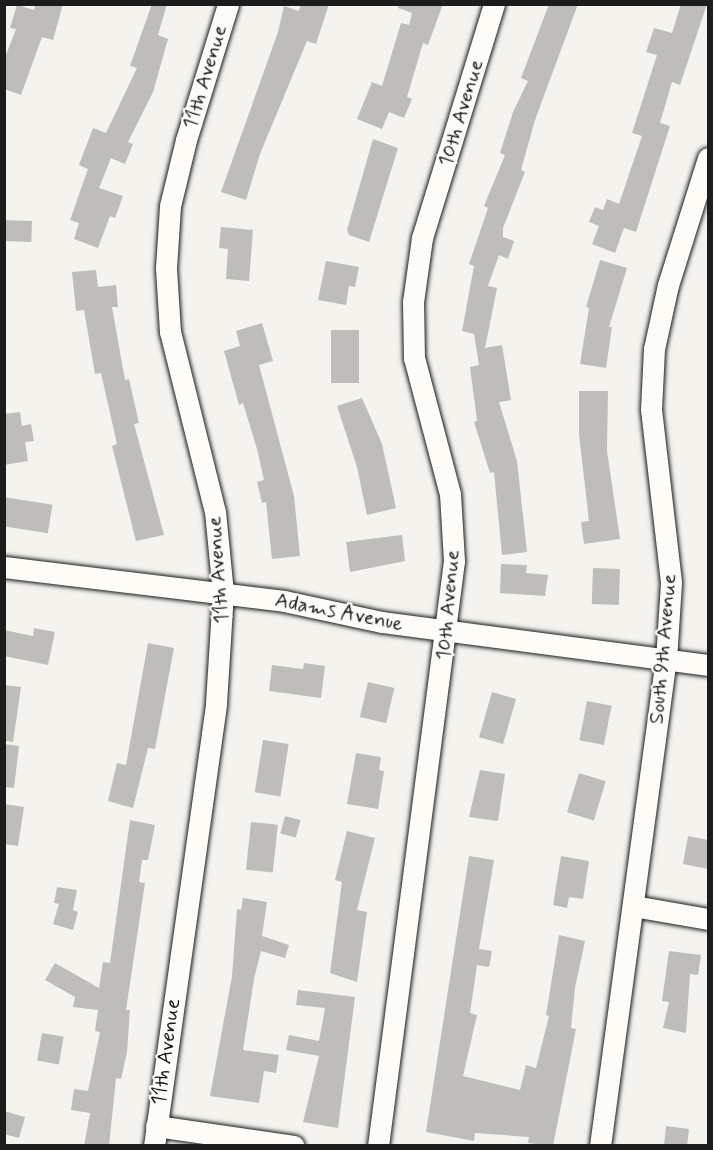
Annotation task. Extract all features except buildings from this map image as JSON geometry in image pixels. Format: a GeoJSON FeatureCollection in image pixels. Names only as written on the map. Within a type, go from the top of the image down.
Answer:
{"type":"FeatureCollection","features":[{"type":"Feature","properties":{"kind":"street","name":"11th Avenue"},"geometry":{"type":"LineString","coordinates":[[155,1136],[216,703],[223,593],[215,512],[170,332],[166,268],[175,184],[228,4]]}},
{"type":"Feature","properties":{"kind":"street","name":"10th Avenue"},"geometry":{"type":"LineString","coordinates":[[378,1146],[448,631],[454,561],[450,494],[414,358],[413,302],[422,238],[494,4]]}},
{"type":"Feature","properties":{"kind":"street","name":"South 9th Avenue"},"geometry":{"type":"LineString","coordinates":[[600,1146],[666,660],[671,582],[651,410],[654,349],[668,285],[708,158]]}},
{"type":"Feature","properties":{"kind":"street","name":"Adams Avenue"},"geometry":{"type":"LineString","coordinates":[[4,567],[223,593],[448,631],[708,665]]}},
{"type":"Feature","properties":{"kind":"street"},"geometry":{"type":"LineString","coordinates":[[633,906],[708,919]]}},
{"type":"Feature","properties":{"kind":"street"},"geometry":{"type":"LineString","coordinates":[[155,1136],[294,1146]]}}]}
